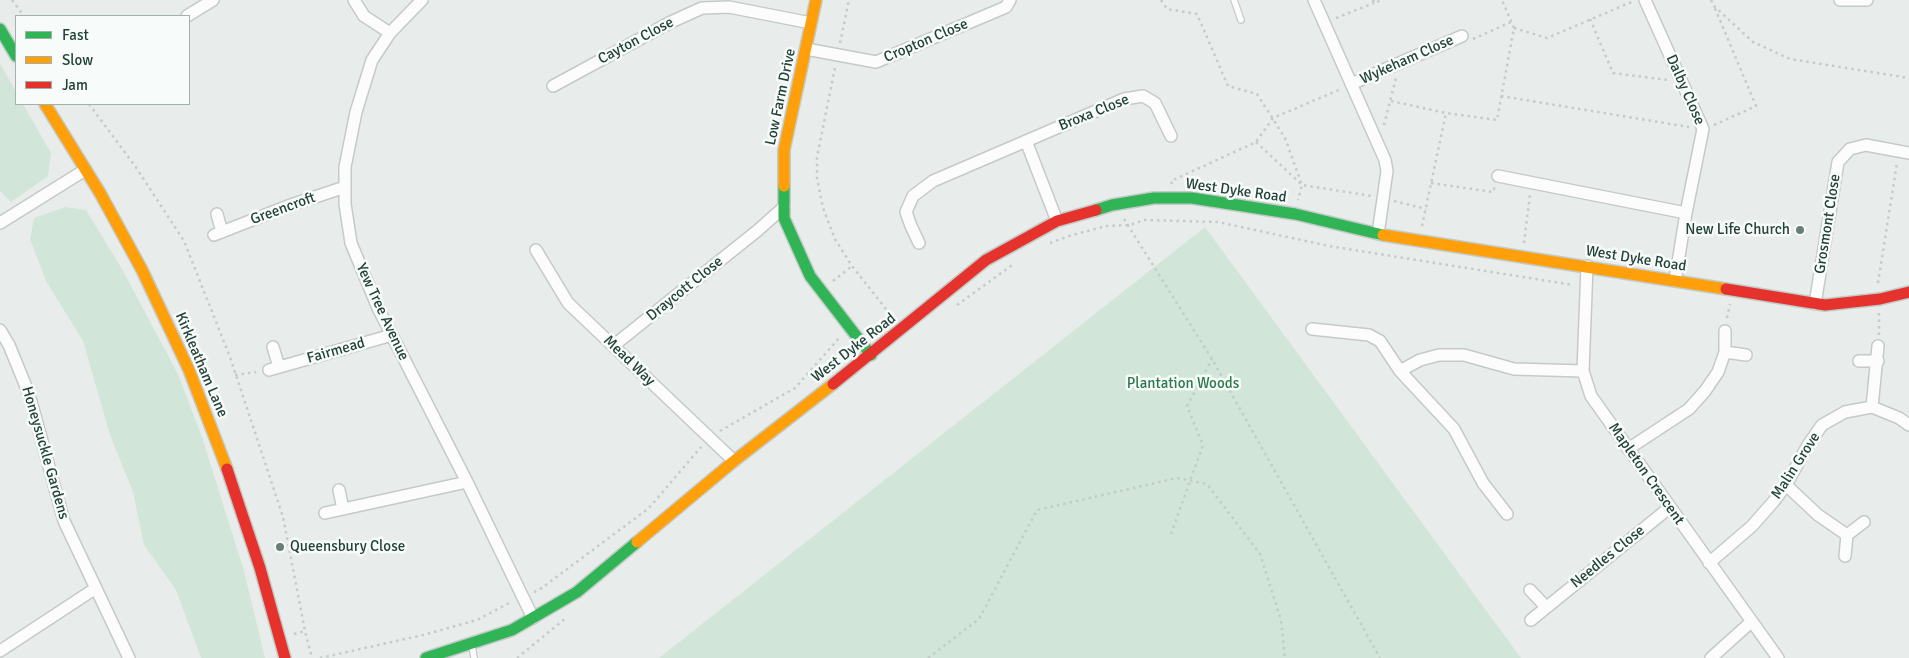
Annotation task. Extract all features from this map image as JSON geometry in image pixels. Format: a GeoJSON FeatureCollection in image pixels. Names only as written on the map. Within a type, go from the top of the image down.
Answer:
{"type":"FeatureCollection","features":[{"type":"Feature","properties":{"kind":"street"},"geometry":{"type":"LineString","coordinates":[[189,15],[213,0]]}},
{"type":"Feature","properties":{"kind":"street"},"geometry":{"type":"LineString","coordinates":[[354,0],[364,16],[390,33]]}},
{"type":"Feature","properties":{"kind":"street","name":"Yew Tree Avenue"},"geometry":{"type":"LineString","coordinates":[[422,0],[390,33],[372,60],[356,112],[345,167],[345,204],[351,243],[378,308],[467,482],[533,618]]}},
{"type":"Feature","properties":{"kind":"street","name":"Low Farm Drive"},"geometry":{"type":"LineString","coordinates":[[816,0],[784,150],[784,218],[810,276],[871,355]]}},
{"type":"Feature","properties":{"kind":"street","name":"Cropton Close"},"geometry":{"type":"LineString","coordinates":[[806,50],[876,62],[1006,7],[1010,0]]}},
{"type":"Feature","properties":{"kind":"street","name":"Wykeham Close"},"geometry":{"type":"LineString","coordinates":[[1314,0],[1385,160],[1387,172],[1378,234]]}},
{"type":"Feature","properties":{"kind":"street","name":"Dalby Close"},"geometry":{"type":"LineString","coordinates":[[1645,0],[1703,129],[1686,213],[1676,281]]}},
{"type":"Feature","properties":{"kind":"street"},"geometry":{"type":"LineString","coordinates":[[1840,0],[1867,0]]}},
{"type":"Feature","properties":{"kind":"street","name":"Cayton Close"},"geometry":{"type":"LineString","coordinates":[[553,86],[671,22],[702,8],[730,7],[811,23]]}},
{"type":"Feature","properties":{"kind":"street"},"geometry":{"type":"LineString","coordinates":[[0,29],[15,54]]}},
{"type":"Feature","properties":{"kind":"street","name":"Wykeham Close"},"geometry":{"type":"LineString","coordinates":[[1351,84],[1462,36]]}},
{"type":"Feature","properties":{"kind":"street","name":"Broxa Close"},"geometry":{"type":"LineString","coordinates":[[919,243],[906,212],[912,196],[933,181],[1124,99],[1143,96],[1155,103],[1171,136]]}},
{"type":"Feature","properties":{"kind":"street","name":"Kirkleatham Lane"},"geometry":{"type":"LineString","coordinates":[[47,105],[142,270],[189,370],[220,448],[257,558],[285,658]]}},
{"type":"Feature","properties":{"kind":"street"},"geometry":{"type":"LineString","coordinates":[[1026,141],[1057,221]]}},
{"type":"Feature","properties":{"kind":"street","name":"Grosmont Close"},"geometry":{"type":"LineString","coordinates":[[1816,304],[1838,162],[1850,149],[1866,145],[1904,152]]}},
{"type":"Feature","properties":{"kind":"street"},"geometry":{"type":"LineString","coordinates":[[0,223],[85,170]]}},
{"type":"Feature","properties":{"kind":"street"},"geometry":{"type":"LineString","coordinates":[[1498,176],[1686,213]]}},
{"type":"Feature","properties":{"kind":"street","name":"Greencroft"},"geometry":{"type":"LineString","coordinates":[[217,214],[218,233],[288,206],[345,187]]}},
{"type":"Feature","properties":{"kind":"street","name":"West Dyke Road"},"geometry":{"type":"LineString","coordinates":[[426,658],[512,630],[577,592],[734,461],[871,355],[986,260],[1057,221],[1112,205],[1154,198],[1192,198],[1295,214],[1378,234],[1825,305],[1878,299],[1909,292]]}},
{"type":"Feature","properties":{"kind":"street","name":"Draycott Close"},"geometry":{"type":"LineString","coordinates":[[613,346],[757,231],[784,207]]}},
{"type":"Feature","properties":{"kind":"street","name":"Mead Way"},"geometry":{"type":"LineString","coordinates":[[536,250],[568,303],[734,461]]}},
{"type":"Feature","properties":{"kind":"street","name":"Mapleton Crescent"},"geometry":{"type":"LineString","coordinates":[[1587,266],[1583,371],[1591,396],[1669,508],[1778,658]]}},
{"type":"Feature","properties":{"kind":"street"},"geometry":{"type":"LineString","coordinates":[[1312,329],[1369,335],[1380,341],[1400,371],[1454,429],[1483,483],[1507,514]]}},
{"type":"Feature","properties":{"kind":"street","name":"Honeysuckle Gardens"},"geometry":{"type":"LineString","coordinates":[[0,330],[9,345],[29,394],[64,522],[129,658]]}},
{"type":"Feature","properties":{"kind":"street"},"geometry":{"type":"LineString","coordinates":[[1628,449],[1689,409],[1705,391],[1718,372],[1725,352],[1724,331]]}},
{"type":"Feature","properties":{"kind":"street","name":"Fairmead"},"geometry":{"type":"LineString","coordinates":[[274,368],[392,335]]}},
{"type":"Feature","properties":{"kind":"street"},"geometry":{"type":"LineString","coordinates":[[1878,346],[1872,407],[1899,418],[1909,425]]}},
{"type":"Feature","properties":{"kind":"street"},"geometry":{"type":"LineString","coordinates":[[273,347],[274,368]]}},
{"type":"Feature","properties":{"kind":"street"},"geometry":{"type":"LineString","coordinates":[[1725,352],[1746,355]]}},
{"type":"Feature","properties":{"kind":"street"},"geometry":{"type":"LineString","coordinates":[[1400,371],[1420,360],[1439,355],[1456,355],[1514,368],[1583,371]]}},
{"type":"Feature","properties":{"kind":"street"},"geometry":{"type":"LineString","coordinates":[[1859,361],[1878,361]]}},
{"type":"Feature","properties":{"kind":"street","name":"Malin Grove"},"geometry":{"type":"LineString","coordinates":[[1709,563],[1752,526],[1786,485],[1808,445],[1822,425],[1845,412],[1872,407]]}},
{"type":"Feature","properties":{"kind":"street"},"geometry":{"type":"LineString","coordinates":[[325,513],[467,482]]}},
{"type":"Feature","properties":{"kind":"street"},"geometry":{"type":"LineString","coordinates":[[1786,485],[1818,515],[1847,535]]}},
{"type":"Feature","properties":{"kind":"street"},"geometry":{"type":"LineString","coordinates":[[339,490],[343,509]]}},
{"type":"Feature","properties":{"kind":"street","name":"Needles Close"},"geometry":{"type":"LineString","coordinates":[[1531,620],[1669,508]]}},
{"type":"Feature","properties":{"kind":"street"},"geometry":{"type":"LineString","coordinates":[[1845,556],[1847,535],[1864,522]]}},
{"type":"Feature","properties":{"kind":"street"},"geometry":{"type":"LineString","coordinates":[[0,651],[96,588]]}},
{"type":"Feature","properties":{"kind":"street"},"geometry":{"type":"LineString","coordinates":[[1530,590],[1546,607]]}},
{"type":"Feature","properties":{"kind":"street"},"geometry":{"type":"LineString","coordinates":[[1711,658],[1751,622]]}},
{"type":"Feature","properties":{"kind":"lane"},"geometry":{"type":"LineString","coordinates":[[1234,0],[1241,20]]}},
{"type":"Feature","properties":{"kind":"lane"},"geometry":{"type":"LineString","coordinates":[[471,644],[474,658]]}},
{"type":"Feature","properties":{"kind":"path"},"geometry":{"type":"LineString","coordinates":[[12,0],[23,15]]}},
{"type":"Feature","properties":{"kind":"path"},"geometry":{"type":"LineString","coordinates":[[849,0],[817,157],[817,178],[823,208],[836,239],[852,266],[902,329]]}},
{"type":"Feature","properties":{"kind":"path"},"geometry":{"type":"LineString","coordinates":[[1161,0],[1166,10],[1197,14],[1228,86],[1257,94],[1286,138],[1302,185],[1295,214]]}},
{"type":"Feature","properties":{"kind":"path"},"geometry":{"type":"LineString","coordinates":[[1325,23],[1373,2],[1382,0]]}},
{"type":"Feature","properties":{"kind":"path"},"geometry":{"type":"LineString","coordinates":[[1391,101],[1446,113],[1497,120],[1514,28],[1502,0]]}},
{"type":"Feature","properties":{"kind":"path"},"geometry":{"type":"LineString","coordinates":[[1514,28],[1547,38],[1635,0]]}},
{"type":"Feature","properties":{"kind":"path"},"geometry":{"type":"LineString","coordinates":[[1501,96],[1703,129],[1756,106],[1711,0]]}},
{"type":"Feature","properties":{"kind":"path"},"geometry":{"type":"LineString","coordinates":[[1714,6],[1753,42],[1790,59],[1909,78]]}},
{"type":"Feature","properties":{"kind":"path"},"geometry":{"type":"LineString","coordinates":[[1590,19],[1613,72],[1682,82]]}},
{"type":"Feature","properties":{"kind":"path"},"geometry":{"type":"LineString","coordinates":[[1462,36],[1474,39],[1512,22]]}},
{"type":"Feature","properties":{"kind":"path"},"geometry":{"type":"LineString","coordinates":[[1378,143],[1400,63]]}},
{"type":"Feature","properties":{"kind":"path"},"geometry":{"type":"LineString","coordinates":[[1176,198],[1171,181],[1256,142],[1273,118],[1351,84]]}},
{"type":"Feature","properties":{"kind":"path"},"geometry":{"type":"LineString","coordinates":[[90,105],[134,166],[184,241],[236,375],[283,517],[312,658]]}},
{"type":"Feature","properties":{"kind":"path"},"geometry":{"type":"LineString","coordinates":[[1419,240],[1446,113]]}},
{"type":"Feature","properties":{"kind":"path"},"geometry":{"type":"LineString","coordinates":[[1256,142],[1302,185],[1383,198],[1426,209]]}},
{"type":"Feature","properties":{"kind":"path"},"geometry":{"type":"LineString","coordinates":[[1878,346],[1878,299],[1904,152]]}},
{"type":"Feature","properties":{"kind":"path"},"geometry":{"type":"LineString","coordinates":[[1431,183],[1493,192],[1498,176]]}},
{"type":"Feature","properties":{"kind":"path"},"geometry":{"type":"LineString","coordinates":[[1523,256],[1532,183]]}},
{"type":"Feature","properties":{"kind":"path"},"geometry":{"type":"LineString","coordinates":[[1112,205],[1130,225],[1212,359],[1380,658]]}},
{"type":"Feature","properties":{"kind":"path"},"geometry":{"type":"LineString","coordinates":[[1045,246],[1068,236],[1106,226],[1130,225],[1144,220],[1218,222],[1330,246],[1587,287]]}},
{"type":"Feature","properties":{"kind":"path"},"geometry":{"type":"LineString","coordinates":[[953,308],[1022,258]]}},
{"type":"Feature","properties":{"kind":"path"},"geometry":{"type":"LineString","coordinates":[[822,291],[852,266]]}},
{"type":"Feature","properties":{"kind":"path"},"geometry":{"type":"LineString","coordinates":[[1724,331],[1733,290]]}},
{"type":"Feature","properties":{"kind":"path"},"geometry":{"type":"LineString","coordinates":[[320,658],[423,635],[477,620],[522,596],[539,590],[649,508],[709,437],[795,388],[849,327]]}},
{"type":"Feature","properties":{"kind":"path"},"geometry":{"type":"LineString","coordinates":[[1170,534],[1203,445],[1187,406],[1212,359]]}},
{"type":"Feature","properties":{"kind":"path"},"geometry":{"type":"LineString","coordinates":[[236,375],[274,368]]}},
{"type":"Feature","properties":{"kind":"path"},"geometry":{"type":"LineString","coordinates":[[928,658],[978,619],[1037,510],[1177,478],[1207,484],[1260,554],[1281,620],[1285,658]]}},
{"type":"Feature","properties":{"kind":"path"},"geometry":{"type":"LineString","coordinates":[[517,658],[569,615]]}},
{"type":"Feature","properties":{"kind":"green space"},"geometry":{"type":"Polygon","coordinates":[[[0,63],[15,90],[15,105],[24,105],[51,153],[48,176],[11,202],[0,191],[0,63]]]}},
{"type":"Feature","properties":{"kind":"green space"},"geometry":{"type":"Polygon","coordinates":[[[65,207],[86,210],[122,269],[178,374],[202,437],[244,571],[265,658],[201,658],[176,590],[144,545],[133,492],[110,435],[83,341],[46,281],[30,239],[34,218],[65,207]]]}},
{"type":"Feature","properties":{"kind":"green space","name":"Plantation Woods"},"geometry":{"type":"Polygon","coordinates":[[[1205,227],[1521,658],[659,658],[1205,227]]]}},
{"type":"Feature","properties":{"kind":"traffic: fast"},"geometry":{"type":"LineString","coordinates":[[0,29],[15,54]]}},
{"type":"Feature","properties":{"kind":"traffic: fast"},"geometry":{"type":"LineString","coordinates":[[784,186],[784,218],[810,276],[871,355]]}},
{"type":"Feature","properties":{"kind":"traffic: fast"},"geometry":{"type":"LineString","coordinates":[[1096,210],[1112,205],[1154,198],[1192,198],[1295,214],[1383,235]]}},
{"type":"Feature","properties":{"kind":"traffic: fast"},"geometry":{"type":"LineString","coordinates":[[426,658],[512,630],[577,592],[637,542]]}},
{"type":"Feature","properties":{"kind":"traffic: slow"},"geometry":{"type":"LineString","coordinates":[[784,186],[784,150],[816,0]]}},
{"type":"Feature","properties":{"kind":"traffic: slow"},"geometry":{"type":"LineString","coordinates":[[46,105],[100,193],[142,270],[189,370],[227,469]]}},
{"type":"Feature","properties":{"kind":"traffic: slow"},"geometry":{"type":"LineString","coordinates":[[1383,235],[1726,289]]}},
{"type":"Feature","properties":{"kind":"traffic: slow"},"geometry":{"type":"LineString","coordinates":[[637,542],[734,461],[833,384]]}},
{"type":"Feature","properties":{"kind":"traffic: jam"},"geometry":{"type":"LineString","coordinates":[[833,384],[986,260],[1057,221],[1096,210]]}},
{"type":"Feature","properties":{"kind":"traffic: jam"},"geometry":{"type":"LineString","coordinates":[[1726,289],[1825,305],[1880,299],[1909,292]]}},
{"type":"Feature","properties":{"kind":"traffic: jam"},"geometry":{"type":"LineString","coordinates":[[227,469],[260,568],[285,658]]}},
{"type":"Feature","properties":{"kind":"place","name":"New Life Church"},"geometry":{"type":"Point","coordinates":[1800,230]}},
{"type":"Feature","properties":{"kind":"place","name":"Queensbury Close"},"geometry":{"type":"Point","coordinates":[280,547]}}]}
